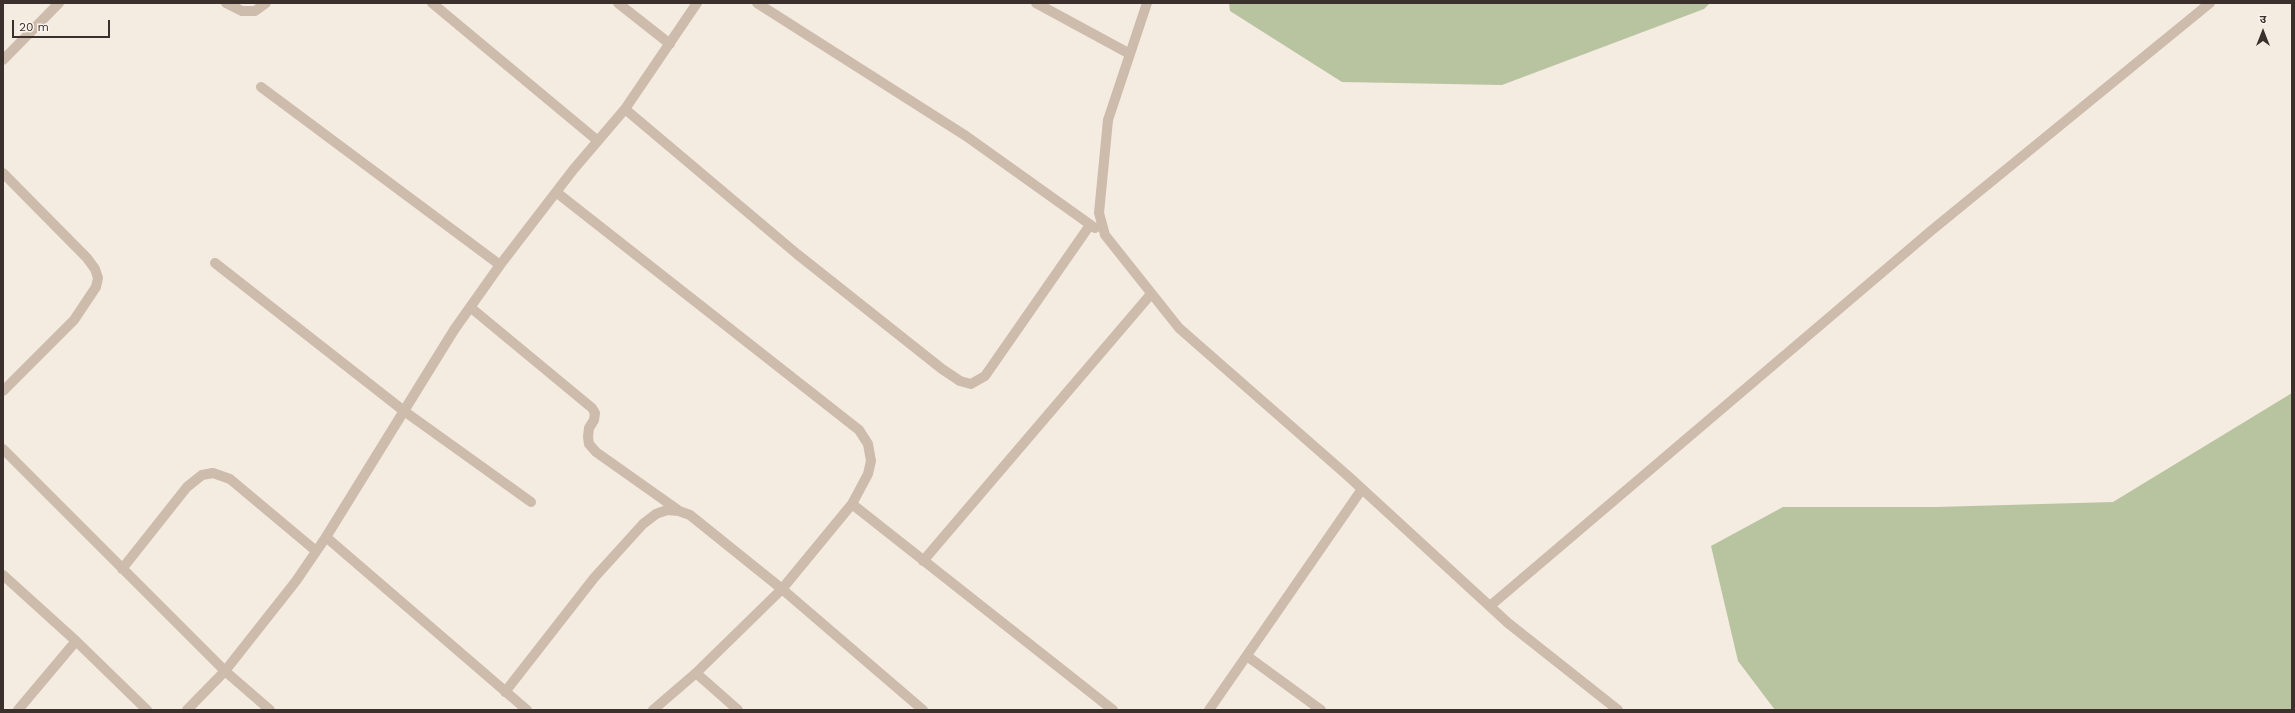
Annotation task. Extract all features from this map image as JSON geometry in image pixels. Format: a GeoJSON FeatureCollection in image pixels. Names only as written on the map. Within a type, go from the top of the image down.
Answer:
{"type":"FeatureCollection","features":[{"type":"Feature","properties":{"kind":"street"},"geometry":{"type":"LineString","coordinates":[[3,60],[59,3]]}},
{"type":"Feature","properties":{"kind":"street"},"geometry":{"type":"LineString","coordinates":[[226,3],[242,11],[255,11],[266,3]]}},
{"type":"Feature","properties":{"kind":"street"},"geometry":{"type":"LineString","coordinates":[[432,3],[598,141]]}},
{"type":"Feature","properties":{"kind":"street"},"geometry":{"type":"LineString","coordinates":[[618,3],[670,44]]}},
{"type":"Feature","properties":{"kind":"street"},"geometry":{"type":"LineString","coordinates":[[188,710],[225,671],[316,551],[470,307],[556,192],[625,109],[697,3]]}},
{"type":"Feature","properties":{"kind":"street"},"geometry":{"type":"LineString","coordinates":[[757,3],[966,136],[1104,235],[1178,328],[1362,489],[1490,606],[1618,710]]}},
{"type":"Feature","properties":{"kind":"street"},"geometry":{"type":"LineString","coordinates":[[1036,3],[1130,54]]}},
{"type":"Feature","properties":{"kind":"street"},"geometry":{"type":"LineString","coordinates":[[1104,235],[1099,212],[1108,120],[1147,3]]}},
{"type":"Feature","properties":{"kind":"street"},"geometry":{"type":"LineString","coordinates":[[1490,606],[1932,230],[2210,3]]}},
{"type":"Feature","properties":{"kind":"street"},"geometry":{"type":"LineString","coordinates":[[261,87],[500,265]]}},
{"type":"Feature","properties":{"kind":"street"},"geometry":{"type":"LineString","coordinates":[[625,109],[797,254],[942,369],[960,381],[971,384],[985,376],[1090,224]]}},
{"type":"Feature","properties":{"kind":"street"},"geometry":{"type":"LineString","coordinates":[[3,173],[87,258],[95,269],[98,278],[96,287],[74,320],[3,391]]}},
{"type":"Feature","properties":{"kind":"street"},"geometry":{"type":"LineString","coordinates":[[556,192],[859,430],[868,444],[871,461],[868,474],[852,504],[782,589],[696,673],[653,710]]}},
{"type":"Feature","properties":{"kind":"street"},"geometry":{"type":"LineString","coordinates":[[215,263],[404,410],[531,502]]}},
{"type":"Feature","properties":{"kind":"street"},"geometry":{"type":"LineString","coordinates":[[923,561],[1151,294]]}},
{"type":"Feature","properties":{"kind":"street"},"geometry":{"type":"LineString","coordinates":[[470,307],[592,408],[595,413],[588,437],[589,444],[596,452],[678,511]]}},
{"type":"Feature","properties":{"kind":"street"},"geometry":{"type":"LineString","coordinates":[[3,449],[225,671],[270,710]]}},
{"type":"Feature","properties":{"kind":"street"},"geometry":{"type":"LineString","coordinates":[[122,569],[187,487],[202,475],[212,472],[230,479],[316,551]]}},
{"type":"Feature","properties":{"kind":"street"},"geometry":{"type":"LineString","coordinates":[[1209,710],[1362,489]]}},
{"type":"Feature","properties":{"kind":"street"},"geometry":{"type":"LineString","coordinates":[[852,504],[1114,710]]}},
{"type":"Feature","properties":{"kind":"street"},"geometry":{"type":"LineString","coordinates":[[505,692],[594,578],[643,524],[656,514],[667,510],[678,511],[690,515],[782,589],[923,710]]}},
{"type":"Feature","properties":{"kind":"street"},"geometry":{"type":"LineString","coordinates":[[326,537],[527,710]]}},
{"type":"Feature","properties":{"kind":"street"},"geometry":{"type":"LineString","coordinates":[[3,575],[76,641],[147,710]]}},
{"type":"Feature","properties":{"kind":"street"},"geometry":{"type":"LineString","coordinates":[[18,710],[76,641]]}},
{"type":"Feature","properties":{"kind":"street"},"geometry":{"type":"LineString","coordinates":[[1246,656],[1322,710]]}},
{"type":"Feature","properties":{"kind":"street"},"geometry":{"type":"LineString","coordinates":[[696,673],[738,710]]}},
{"type":"Feature","properties":{"kind":"green space"},"geometry":{"type":"Polygon","coordinates":[[[1229,3],[1710,3],[1704,9],[1502,85],[1342,82],[1230,11],[1229,3]]]}},
{"type":"Feature","properties":{"kind":"green space"},"geometry":{"type":"Polygon","coordinates":[[[2292,393],[2292,710],[1775,710],[1738,661],[1711,546],[1783,507],[1936,507],[2113,502],[2292,393]]]}}]}
